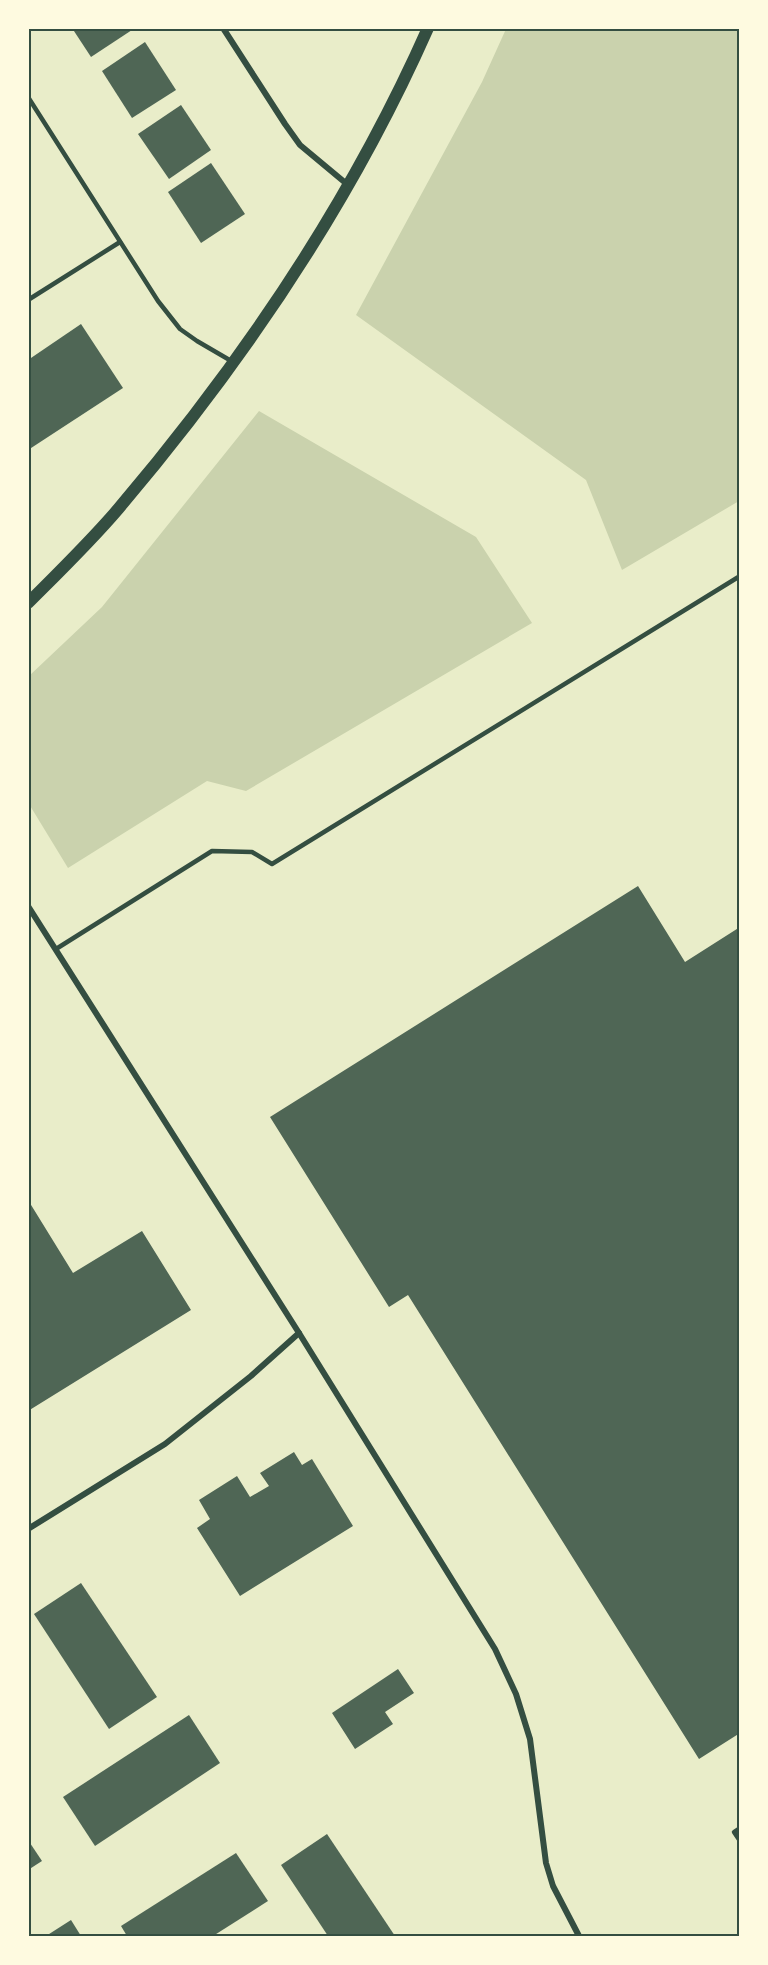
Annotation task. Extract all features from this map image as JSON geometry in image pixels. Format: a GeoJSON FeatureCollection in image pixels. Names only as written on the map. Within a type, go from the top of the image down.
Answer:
{"type":"FeatureCollection","features":[{"type":"Feature","properties":{"kind":"main road"},"geometry":{"type":"LineString","coordinates":[[28,603],[118,509],[198,410],[233,362],[287,283],[349,185],[382,125],[428,28]]}},
{"type":"Feature","properties":{"kind":"street"},"geometry":{"type":"LineString","coordinates":[[223,28],[300,145],[349,185]]}},
{"type":"Feature","properties":{"kind":"street"},"geometry":{"type":"LineString","coordinates":[[28,906],[299,1333],[495,1649],[524,1716],[530,1738],[546,1863],[553,1886],[579,1936]]}},
{"type":"Feature","properties":{"kind":"street"},"geometry":{"type":"LineString","coordinates":[[28,1529],[165,1444],[251,1376],[299,1333]]}},
{"type":"Feature","properties":{"kind":"lane"},"geometry":{"type":"LineString","coordinates":[[28,97],[158,301],[180,329],[233,362]]}},
{"type":"Feature","properties":{"kind":"lane"},"geometry":{"type":"LineString","coordinates":[[28,300],[120,242]]}},
{"type":"Feature","properties":{"kind":"lane"},"geometry":{"type":"LineString","coordinates":[[56,949],[212,851],[252,852],[272,864],[740,576]]}},
{"type":"Feature","properties":{"kind":"lane"},"geometry":{"type":"LineString","coordinates":[[740,1828],[734,1832],[740,1841]]}},
{"type":"Feature","properties":{"kind":"green space"},"geometry":{"type":"Polygon","coordinates":[[[506,29],[739,29],[739,501],[622,570],[586,480],[356,315],[482,82],[506,29]]]}},
{"type":"Feature","properties":{"kind":"green space"},"geometry":{"type":"Polygon","coordinates":[[[259,411],[476,537],[532,623],[246,791],[207,781],[68,868],[29,804],[29,676],[102,607],[259,411]]]}},
{"type":"Feature","properties":{"kind":"building"},"geometry":{"type":"Polygon","coordinates":[[[72,28],[135,28],[91,57],[72,28]]]}},
{"type":"Feature","properties":{"kind":"building"},"geometry":{"type":"Polygon","coordinates":[[[145,42],[176,90],[132,118],[102,71],[145,42]]]}},
{"type":"Feature","properties":{"kind":"building"},"geometry":{"type":"Polygon","coordinates":[[[181,105],[211,150],[169,179],[138,134],[181,105]]]}},
{"type":"Feature","properties":{"kind":"building"},"geometry":{"type":"Polygon","coordinates":[[[211,163],[245,214],[201,243],[168,192],[211,163]]]}},
{"type":"Feature","properties":{"kind":"building"},"geometry":{"type":"Polygon","coordinates":[[[81,324],[123,388],[28,450],[28,360],[81,324]]]}},
{"type":"Feature","properties":{"kind":"building"},"geometry":{"type":"Polygon","coordinates":[[[638,886],[685,962],[740,927],[740,1733],[699,1759],[408,1295],[389,1307],[270,1117],[638,886]]]}},
{"type":"Feature","properties":{"kind":"building"},"geometry":{"type":"Polygon","coordinates":[[[28,1200],[73,1273],[142,1231],[191,1310],[28,1411],[28,1200]]]}},
{"type":"Feature","properties":{"kind":"building"},"geometry":{"type":"Polygon","coordinates":[[[294,1452],[302,1465],[312,1459],[353,1526],[240,1596],[197,1528],[210,1519],[199,1500],[237,1476],[250,1497],[269,1486],[260,1473],[294,1452]]]}},
{"type":"Feature","properties":{"kind":"building"},"geometry":{"type":"Polygon","coordinates":[[[81,1583],[157,1697],[109,1729],[34,1614],[81,1583]]]}},
{"type":"Feature","properties":{"kind":"building"},"geometry":{"type":"Polygon","coordinates":[[[398,1669],[414,1693],[385,1712],[393,1724],[355,1749],[332,1713],[398,1669]]]}},
{"type":"Feature","properties":{"kind":"building"},"geometry":{"type":"Polygon","coordinates":[[[189,1715],[220,1763],[95,1846],[63,1797],[189,1715]]]}},
{"type":"Feature","properties":{"kind":"building"},"geometry":{"type":"Polygon","coordinates":[[[327,1834],[395,1936],[328,1936],[281,1865],[327,1834]]]}},
{"type":"Feature","properties":{"kind":"building"},"geometry":{"type":"Polygon","coordinates":[[[28,1840],[42,1861],[28,1870],[28,1840]]]}},
{"type":"Feature","properties":{"kind":"building"},"geometry":{"type":"Polygon","coordinates":[[[236,1853],[268,1901],[213,1936],[127,1936],[121,1926],[236,1853]]]}},
{"type":"Feature","properties":{"kind":"building"},"geometry":{"type":"Polygon","coordinates":[[[71,1920],[81,1936],[46,1936],[71,1920]]]}}]}
